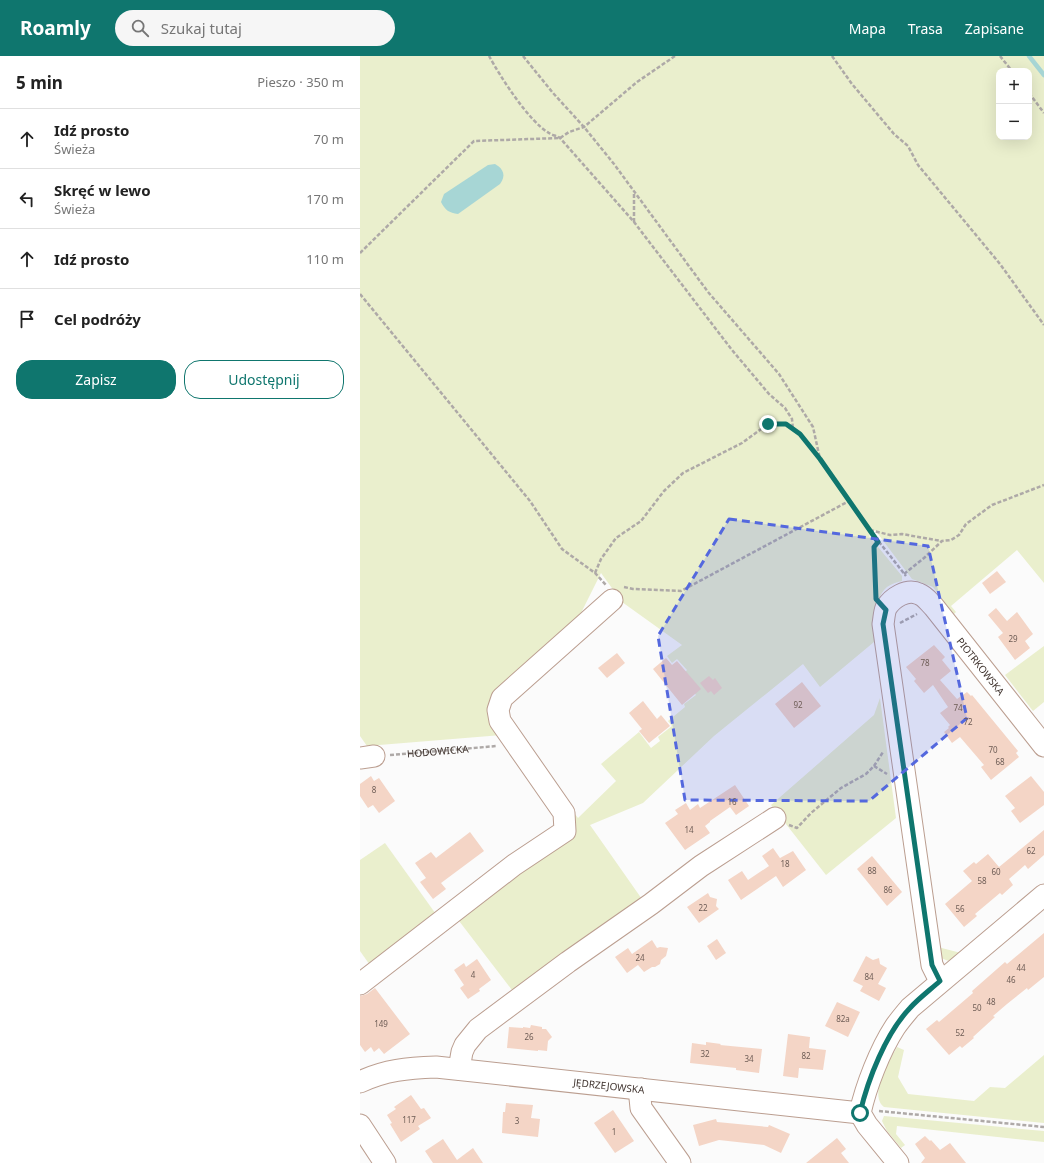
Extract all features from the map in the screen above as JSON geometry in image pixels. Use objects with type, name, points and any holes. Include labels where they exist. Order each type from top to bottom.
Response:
[{"type":"street","points":[[908,583],[906,592],[898,597],[885,619],[932,965],[940,981]]},
{"type":"street","name":"PIOTRKOWSKA","points":[[908,583],[934,606],[1044,746]]},
{"type":"street","points":[[360,984],[514,865],[565,831],[564,813],[500,721],[498,710],[502,698],[611,588]]},
{"type":"street","points":[[459,1070],[462,1052],[465,1045],[478,1029],[568,962],[702,866],[774,818]]},
{"type":"street","points":[[898,1163],[867,1125],[869,1112],[865,1093],[894,1028],[910,1008],[940,981],[1044,895]]},
{"type":"street","name":"JĘDRZEJOWSKA","points":[[360,1082],[379,1074],[407,1068],[436,1067],[641,1090],[869,1112]]},
{"type":"street","points":[[641,1090],[641,1108],[680,1163]]},
{"type":"street","points":[[360,1125],[386,1163]]},
{"type":"path","points":[[489,56],[512,93],[534,120],[548,132],[560,138],[634,222],[732,350],[769,394],[785,408],[792,419],[793,430]]},
{"type":"path","points":[[523,56],[614,164],[708,292],[779,374],[813,427],[820,459]]},
{"type":"path","points":[[360,253],[474,141],[560,138],[569,132],[584,127],[637,82],[675,56]]},
{"type":"path","points":[[832,56],[852,84],[894,134],[908,146],[918,165],[1000,264],[1044,325]]},
{"type":"path","points":[[1000,56],[1010,68]]},
{"type":"path","points":[[1032,97],[1044,112]]},
{"type":"path","points":[[634,192],[634,222]]},
{"type":"path","points":[[360,294],[530,501],[562,548],[595,573],[602,559],[616,538],[641,521],[664,491],[683,473],[742,443],[768,424],[786,424],[800,434],[820,459],[908,583],[924,558],[942,541]]},
{"type":"path","points":[[870,530],[890,535],[902,534],[942,541],[951,540],[959,535],[966,524],[992,505],[1044,485]]},
{"type":"path","points":[[611,588],[681,591],[849,501]]},
{"type":"path","points":[[878,542],[874,547],[876,599],[885,619],[894,626],[920,613]]},
{"type":"path","name":"HODOWICKA","points":[[367,757],[516,745]]},
{"type":"path","points":[[774,818],[797,828],[811,812],[841,788],[866,774],[874,766],[885,750]]},
{"type":"path","points":[[869,1112],[1044,1127]]},
{"type":"highlighted area","points":[[729,519],[928,546],[967,718],[869,801],[685,800],[658,636]]},
{"type":"green space","points":[[360,56],[1044,56],[1044,583],[1017,550],[951,606],[956,612],[954,614],[933,587],[912,579],[875,530],[869,536],[902,576],[902,581],[887,587],[880,598],[877,612],[878,641],[874,642],[820,687],[803,664],[714,736],[643,803],[590,825],[644,902],[515,994],[456,917],[567,835],[567,804],[578,818],[616,781],[601,764],[639,732],[651,748],[660,741],[658,737],[672,726],[668,721],[685,707],[684,704],[696,695],[681,676],[687,670],[677,659],[672,663],[667,656],[682,645],[622,602],[601,573],[573,629],[506,687],[502,735],[367,746],[360,736]]},
{"type":"green space","points":[[1044,646],[1044,702],[1033,711],[1005,675]]},
{"type":"green space","points":[[880,698],[896,818],[826,875],[771,805],[874,715]]},
{"type":"green space","points":[[385,843],[438,917],[372,968],[360,951],[360,860]]},
{"type":"green space","points":[[934,946],[961,953],[950,961],[946,960],[940,956]]},
{"type":"green space","points":[[897,1047],[904,1050],[898,1077],[908,1094],[974,1101],[990,1087],[1005,1088],[1044,1055],[1044,1123],[884,1107],[880,1102],[878,1094],[879,1086]]},
{"type":"green space","points":[[884,1116],[1044,1131],[1044,1142],[897,1126],[896,1134],[905,1145],[901,1148],[887,1131],[882,1121]]},
{"type":"water","points":[[495,164],[502,170],[503,173],[503,178],[500,184],[458,214],[450,212],[444,207],[441,202],[444,194],[488,165]]},
{"type":"building","points":[[997,571],[1006,582],[990,594],[982,583]]},
{"type":"building","points":[[996,608],[1007,621],[1017,612],[1033,634],[1025,641],[1030,648],[1015,660],[998,637],[1003,633],[988,615]]},
{"type":"building","points":[[934,645],[945,657],[942,660],[951,671],[940,680],[957,699],[967,692],[971,696],[972,695],[1018,751],[1016,753],[1019,757],[991,780],[981,767],[984,765],[960,737],[952,743],[944,732],[950,725],[940,713],[948,707],[933,685],[924,693],[914,681],[916,679],[906,667]]},
{"type":"building","points":[[617,653],[625,663],[607,678],[598,668]]},
{"type":"building","points":[[666,658],[672,665],[677,661],[701,689],[682,705],[653,669]]},
{"type":"building","points":[[709,676],[713,680],[715,678],[722,688],[714,695],[711,691],[708,693],[700,683]]},
{"type":"building","points":[[802,682],[821,706],[794,728],[775,704]]},
{"type":"building","points":[[643,701],[657,719],[661,715],[670,726],[649,743],[639,731],[642,729],[629,713]]},
{"type":"building","points":[[371,776],[374,781],[379,778],[395,801],[379,813],[373,805],[368,808],[360,796],[360,784]]},
{"type":"building","points":[[1031,776],[1044,792],[1044,805],[1020,823],[1011,811],[1015,808],[1005,796]]},
{"type":"building","points":[[735,785],[749,806],[736,815],[730,807],[705,826],[710,833],[685,850],[665,823],[678,814],[675,810],[686,803],[690,810],[698,804],[700,808]]},
{"type":"building","points":[[1044,830],[1044,855],[1028,869],[1025,865],[1009,879],[1013,885],[1002,895],[1000,893],[975,914],[977,916],[964,927],[945,904],[972,881],[963,871],[974,862],[976,864],[988,854],[999,867]]},
{"type":"building","points":[[470,832],[484,851],[441,883],[446,889],[433,899],[420,882],[426,878],[415,863],[431,852],[436,858]]},
{"type":"building","points":[[773,848],[780,858],[793,851],[806,870],[783,887],[776,876],[741,900],[728,880],[742,871],[748,880],[769,866],[762,856]]},
{"type":"building","points":[[872,856],[902,892],[887,906],[857,869]]},
{"type":"building","points":[[708,893],[710,897],[717,899],[716,906],[719,909],[699,923],[687,907]]},
{"type":"building","points":[[1044,933],[1044,977],[1028,990],[1027,988],[993,1016],[995,1017],[962,1048],[960,1046],[949,1055],[926,1029],[937,1020],[939,1022],[973,993],[972,991],[1005,962],[1007,964]]},
{"type":"building","points":[[717,939],[726,953],[716,960],[707,946]]},
{"type":"building","points":[[652,940],[657,948],[668,948],[666,956],[661,960],[660,964],[644,972],[638,965],[627,973],[615,957],[628,948],[632,954]]},
{"type":"building","points":[[866,956],[873,960],[879,958],[880,964],[887,968],[878,984],[886,988],[879,1001],[860,991],[863,986],[853,981]]},
{"type":"building","points":[[477,959],[491,980],[479,989],[480,991],[468,999],[460,988],[464,985],[454,970],[464,963],[466,967]]},
{"type":"building","points":[[375,988],[410,1034],[384,1054],[379,1048],[374,1052],[371,1047],[365,1052],[360,1045],[360,996],[367,994]]},
{"type":"building","points":[[837,1002],[860,1012],[848,1037],[825,1026]]},
{"type":"building","points":[[531,1025],[546,1029],[552,1037],[548,1041],[547,1051],[507,1048],[509,1027],[530,1028]]},
{"type":"building","points":[[788,1034],[810,1037],[809,1048],[826,1050],[823,1070],[799,1068],[798,1078],[783,1076]]},
{"type":"building","points":[[706,1042],[721,1044],[720,1045],[762,1049],[759,1073],[736,1070],[736,1068],[690,1063],[692,1043],[706,1045]]},
{"type":"building","points":[[411,1095],[421,1109],[424,1108],[431,1118],[418,1126],[420,1129],[401,1142],[390,1124],[392,1123],[387,1115],[396,1109],[394,1107]]},
{"type":"building","points":[[506,1103],[533,1105],[531,1118],[540,1119],[538,1137],[502,1133],[503,1112],[505,1112]]},
{"type":"building","points":[[613,1110],[634,1141],[615,1153],[594,1123]]},
{"type":"building","points":[[716,1119],[717,1122],[768,1127],[769,1125],[790,1134],[781,1153],[764,1145],[719,1140],[699,1146],[693,1125]]},
{"type":"building","points":[[925,1136],[940,1150],[950,1143],[966,1163],[921,1163],[925,1158],[915,1144]]},
{"type":"building","points":[[837,1138],[846,1149],[841,1153],[849,1163],[806,1163]]},
{"type":"building","points":[[443,1139],[457,1160],[473,1148],[483,1163],[433,1163],[425,1151]]},
{"type":"waterway","points":[[1029,56],[1044,75]]},
{"type":"route","points":[[768,424],[786,424],[800,434],[820,459],[878,542],[874,547],[876,599],[886,610],[883,624],[932,965],[940,981],[910,1008],[894,1028],[872,1075],[865,1093],[860,1113]]}]
